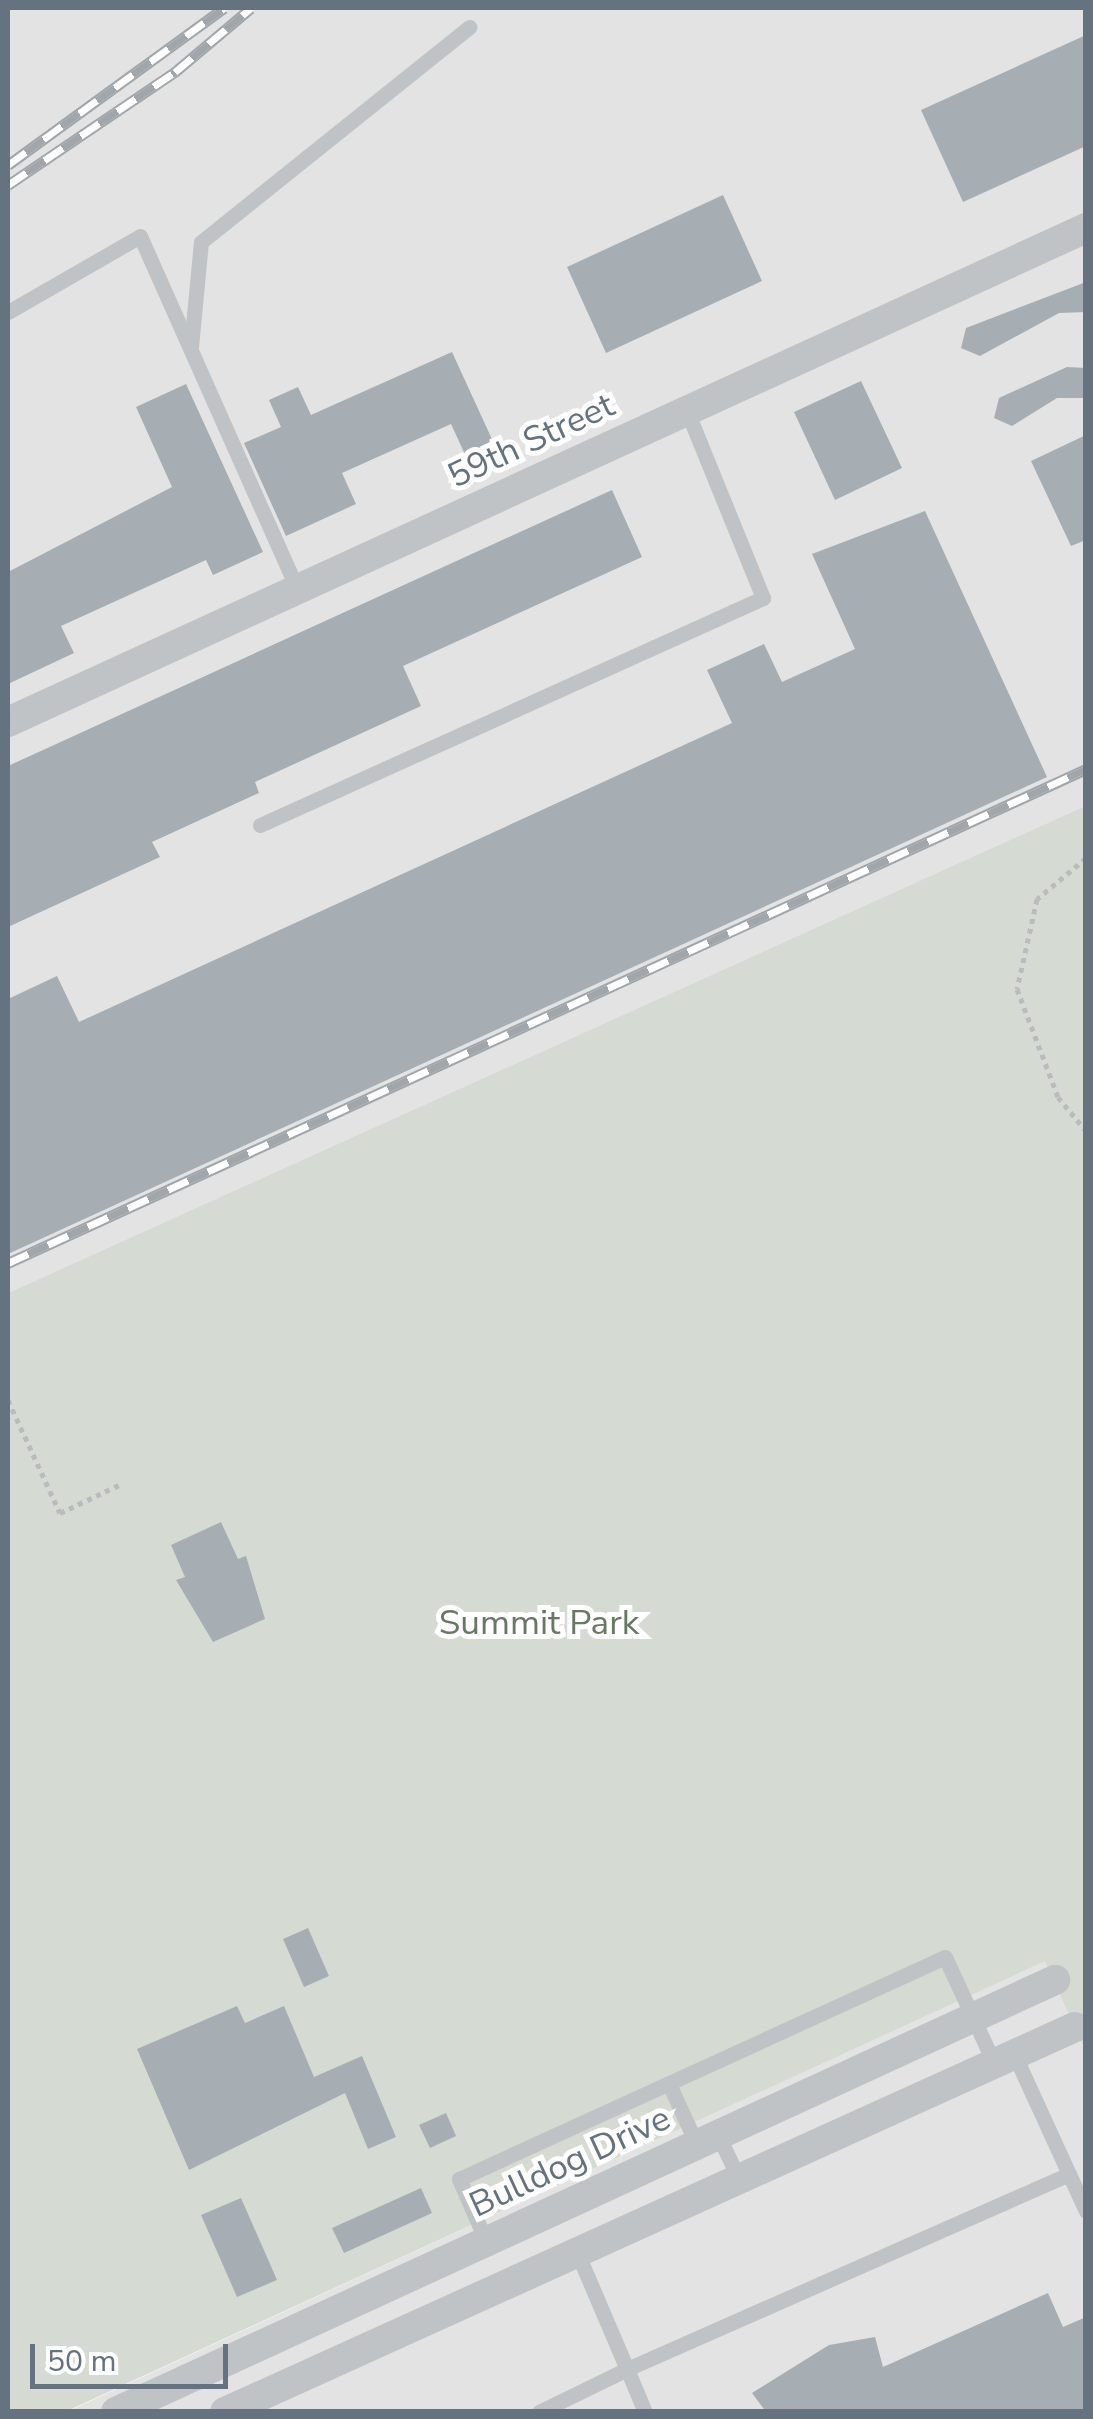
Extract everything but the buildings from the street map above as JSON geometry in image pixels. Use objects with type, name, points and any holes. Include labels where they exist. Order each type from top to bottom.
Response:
[{"type":"street","name":"59th Street","points":[[8,722],[1086,228]]},
{"type":"street","name":"Bulldog Drive","points":[[116,2412],[1055,1980]]},
{"type":"street","points":[[225,2412],[1075,2027]]},
{"type":"lane","points":[[191,351],[201,242],[469,27]]},
{"type":"lane","points":[[8,312],[140,236],[298,589]]},
{"type":"lane","points":[[260,825],[763,598],[687,411]]},
{"type":"lane","points":[[486,2242],[458,2179],[945,1957],[973,2018],[1004,2059],[1086,2211]]},
{"type":"lane","points":[[668,2084],[739,2179]]},
{"type":"lane","points":[[539,2412],[627,2369],[1069,2174]]},
{"type":"lane","points":[[577,2252],[645,2412]]},
{"type":"path","points":[[1086,858],[1036,899],[1017,990],[1058,1097],[1086,1131]]},
{"type":"path","points":[[8,1400],[60,1513],[119,1485]]},
{"type":"shaded area","points":[[8,8],[1085,8],[1085,806],[8,1293]]},
{"type":"shaded area","points":[[1046,1960],[1085,2050],[1085,2411],[67,2412]]},
{"type":"green space","name":"Summit Park","points":[[1085,806],[1085,2050],[1045,1961],[67,2411],[8,2411],[8,1293]]},
{"type":"railway","points":[[8,165],[224,8]]},
{"type":"railway","points":[[8,185],[175,72],[251,8]]},
{"type":"railway","points":[[8,1263],[1086,769]]}]
